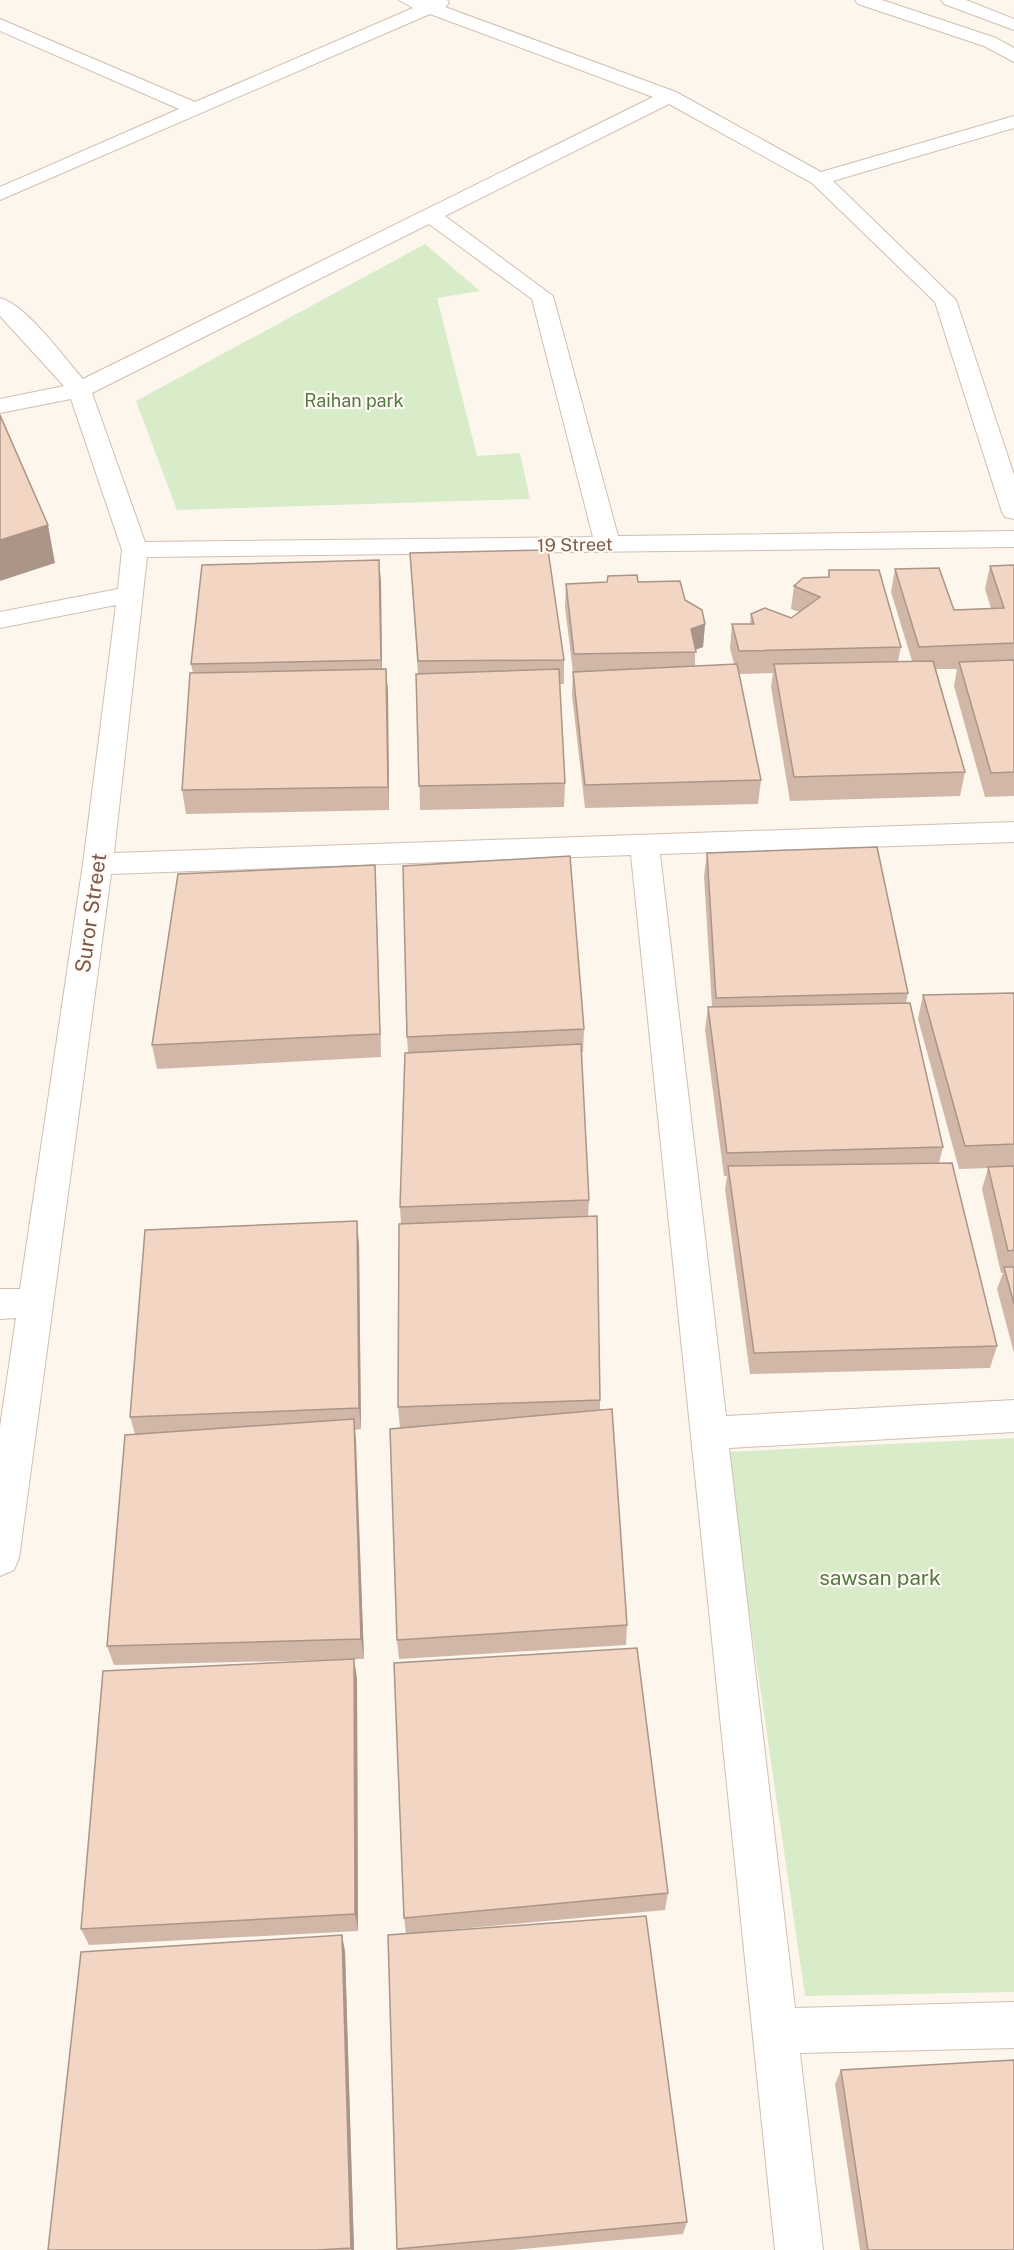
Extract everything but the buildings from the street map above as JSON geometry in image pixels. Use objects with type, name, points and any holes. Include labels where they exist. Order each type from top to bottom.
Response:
[{"type":"street","points":[[408,0],[438,4],[669,96],[819,179],[945,300],[1014,512]]},
{"type":"street","points":[[864,0],[990,42],[1014,56]]},
{"type":"street","points":[[950,0],[1014,25]]},
{"type":"street","points":[[0,194],[438,4]]},
{"type":"street","points":[[0,24],[195,109]]},
{"type":"street","points":[[990,42],[1014,31]]},
{"type":"street","points":[[0,406],[80,390],[669,96]]},
{"type":"street","points":[[819,179],[1014,122]]},
{"type":"street","points":[[431,215],[542,296],[607,544]]},
{"type":"street","name":"Suror Street","points":[[0,305],[21,323],[80,390],[135,550],[98,864],[17,1304],[0,1558]]},
{"type":"street","name":"19 Street","points":[[135,550],[1014,539]]},
{"type":"street","points":[[0,620],[130,594]]},
{"type":"street","points":[[98,864],[1014,832]]},
{"type":"street","points":[[644,844],[799,2250]]},
{"type":"street","points":[[709,1433],[1014,1416]]},
{"type":"street","points":[[775,2031],[1014,2025]]},
{"type":"green space","name":"Raihan park","points":[[425,244],[480,291],[437,298],[477,456],[520,453],[530,499],[177,510],[136,401]]},
{"type":"green space","name":"sawsan park","points":[[1014,1438],[1014,1992],[805,1996],[726,1452]]}]
